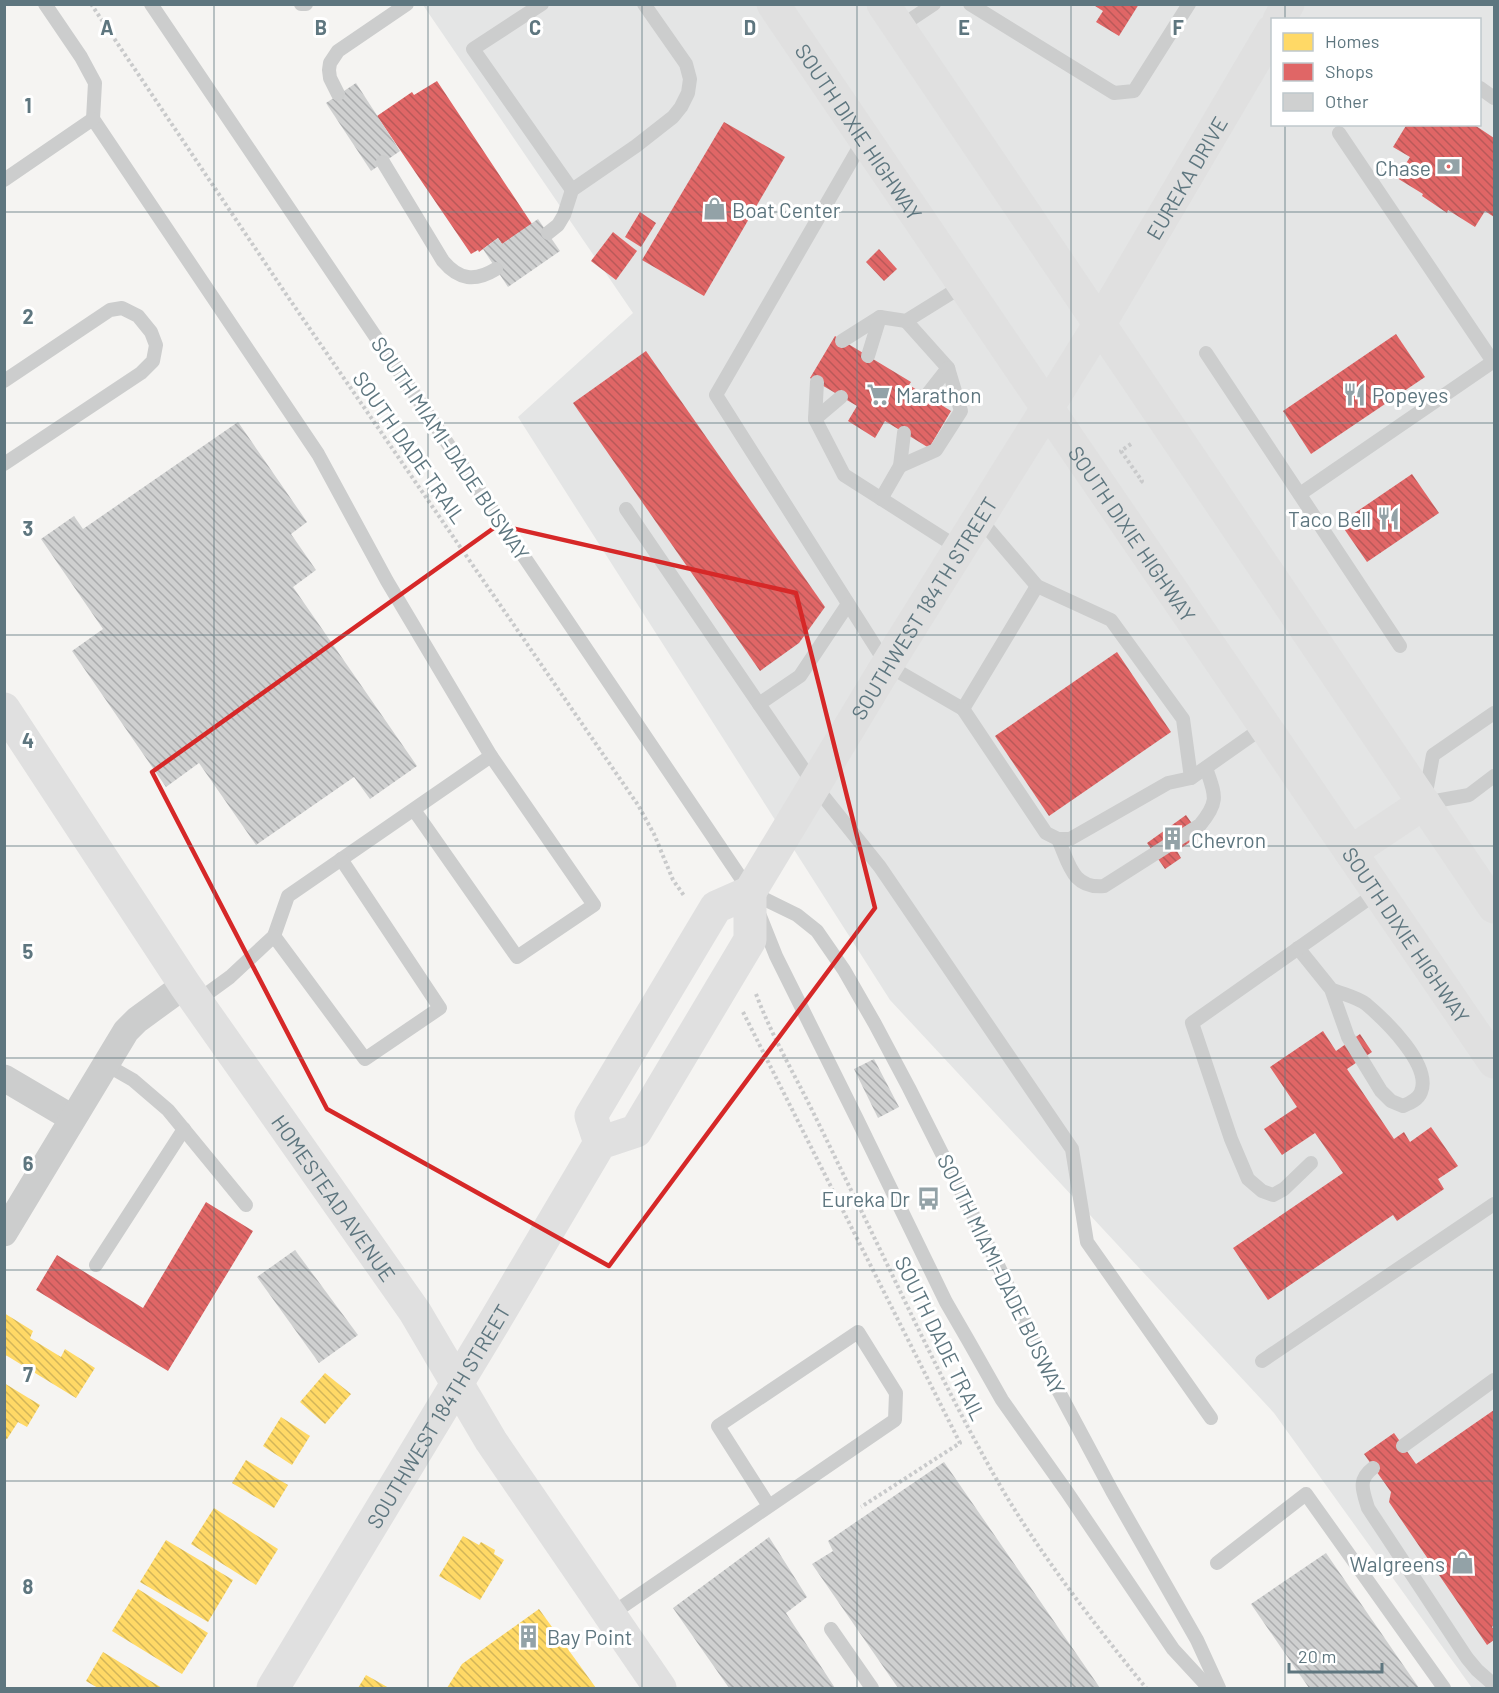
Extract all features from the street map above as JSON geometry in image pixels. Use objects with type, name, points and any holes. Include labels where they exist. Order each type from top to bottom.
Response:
[{"type":"main road","name":"SOUTH DIXIE HIGHWAY","points":[[773,4],[1494,1062]]},
{"type":"main road","points":[[1280,18],[1288,4]]},
{"type":"main road","points":[[890,16],[1494,907]]},
{"type":"main road","name":"EUREKA DRIVE","points":[[1099,325],[1271,33]]},
{"type":"main road","name":"SOUTHWEST 184TH STREET","points":[[750,892],[887,665],[1099,325]]},
{"type":"main road","name":"HOMESTEAD AVENUE","points":[[4,709],[191,993],[415,1312],[491,1441],[660,1689]]},
{"type":"main road","points":[[1351,852],[1424,803]]},
{"type":"main road","points":[[750,892],[750,940],[636,1131],[600,1143],[591,1116],[716,907],[750,892]]},
{"type":"main road","name":"SOUTHWEST 184TH STREET","points":[[273,1689],[600,1143]]},
{"type":"street","points":[[4,1233],[126,1031],[191,993]]},
{"type":"street","points":[[4,1078],[72,1118]]},
{"type":"lane","points":[[45,4],[96,83],[93,119],[318,454],[387,581],[491,756],[594,905],[517,957],[414,810]]},
{"type":"lane","name":"SOUTH MIAMI-DADE BUSWAY","points":[[151,4],[750,892],[776,956],[946,1302],[1002,1400],[1173,1649],[1209,1689]]},
{"type":"lane","points":[[301,4],[306,4]]},
{"type":"lane","points":[[338,94],[330,78],[329,70],[330,63],[338,51],[407,4]]},
{"type":"lane","points":[[542,4],[473,49],[572,190]]},
{"type":"lane","points":[[548,233],[558,225],[564,215],[572,190],[636,146],[673,117],[688,93],[690,79],[686,64],[645,4]]},
{"type":"lane","points":[[890,16],[934,4]]},
{"type":"lane","points":[[970,4],[1114,93],[1134,91],[1189,4]]},
{"type":"lane","points":[[1481,89],[1494,98]]},
{"type":"lane","points":[[4,180],[93,119]]},
{"type":"lane","points":[[1300,494],[1494,362],[1339,134]]},
{"type":"lane","points":[[865,138],[716,396],[887,665],[963,710],[1046,833],[1058,839],[1070,839],[1168,783],[1191,778],[1265,726]]},
{"type":"lane","points":[[383,162],[449,268],[455,273],[468,277],[485,276],[496,269]]},
{"type":"lane","points":[[906,321],[964,285]]},
{"type":"lane","points":[[4,381],[110,310],[122,308],[138,316],[151,332],[156,345],[153,361],[141,373],[4,464]]},
{"type":"lane","points":[[868,356],[880,317]]},
{"type":"lane","points":[[842,340],[880,317],[906,321],[948,368],[961,411],[936,450],[900,466]]},
{"type":"lane","points":[[1206,353],[1400,646]]},
{"type":"lane","points":[[926,396],[948,368]]},
{"type":"lane","points":[[817,382],[815,419],[844,475],[960,549]]},
{"type":"lane","points":[[815,419],[841,397]]},
{"type":"lane","points":[[881,499],[900,466],[904,433]]},
{"type":"lane","points":[[626,509],[815,786],[880,867],[1072,1149],[1087,1242],[1211,1418]]},
{"type":"lane","points":[[979,518],[1037,586],[1111,620],[1183,719],[1191,778]]},
{"type":"lane","points":[[963,710],[1037,586]]},
{"type":"lane","points":[[759,704],[801,676],[848,604]]},
{"type":"lane","points":[[1494,713],[1433,755],[1424,803],[1469,795],[1494,776]]},
{"type":"lane","points":[[191,993],[230,977],[274,936],[288,896],[491,756]]},
{"type":"lane","points":[[1058,839],[1074,876],[1088,886],[1104,886],[1200,825],[1207,817],[1212,809],[1215,794],[1206,768]]},
{"type":"lane","points":[[274,936],[365,1059],[440,1008],[341,860]]},
{"type":"lane","name":"SOUTH MIAMI-DADE BUSWAY","points":[[750,892],[796,915],[817,931],[844,970],[909,1088],[996,1261],[1050,1375],[1112,1491],[1197,1640],[1219,1689]]},
{"type":"lane","points":[[1311,1163],[1284,1189],[1273,1195],[1262,1191],[1248,1179],[1231,1139],[1192,1023],[1378,892]]},
{"type":"lane","points":[[1298,948],[1331,989],[1348,1037],[1381,1091],[1391,1101],[1403,1106],[1414,1101],[1422,1092],[1422,1072],[1413,1053],[1364,1003],[1331,989]]},
{"type":"lane","points":[[105,1064],[134,1080],[168,1110],[246,1205]]},
{"type":"lane","points":[[96,1265],[184,1129]]},
{"type":"lane","points":[[1262,1361],[1494,1204]]},
{"type":"lane","points":[[610,1615],[895,1420],[896,1393],[858,1332],[717,1426],[769,1506]]},
{"type":"lane","points":[[1403,1446],[1494,1380]]},
{"type":"lane","points":[[1373,1468],[1362,1481],[1368,1508],[1467,1658],[1477,1670],[1493,1680]]},
{"type":"lane","points":[[1217,1563],[1306,1494],[1444,1689]]},
{"type":"lane","points":[[831,1629],[872,1689]]},
{"type":"path","name":"SOUTH DADE TRAIL","points":[[91,4],[290,300],[639,805],[670,874],[687,901]]},
{"type":"path","points":[[1131,444],[1122,451],[1142,481],[1136,486]]},
{"type":"path","name":"SOUTH DADE TRAIL","points":[[753,986],[774,1039],[939,1370],[1006,1496],[1100,1631],[1146,1689]]},
{"type":"path","points":[[738,1004],[960,1443],[861,1507]]},
{"type":"highlighted area","points":[[498,525],[796,593],[875,908],[609,1266],[327,1109],[152,772]]},
{"type":"shaded area","points":[[423,5],[1494,5],[1494,1688],[1472,1688],[1274,1413],[890,1000],[518,417],[633,313]]},
{"type":"building: Homes","points":[[4,1313],[33,1331],[30,1338],[61,1357],[65,1349],[95,1368],[76,1398],[4,1354]]},
{"type":"building: Homes","points":[[325,1373],[351,1394],[325,1424],[300,1402]]},
{"type":"building: Homes","points":[[4,1383],[40,1405],[27,1427],[18,1422],[7,1439],[4,1438]]},
{"type":"building: Homes","points":[[281,1417],[310,1436],[292,1465],[263,1446]]},
{"type":"building: Homes","points":[[246,1460],[288,1485],[274,1508],[232,1483]]},
{"type":"building: Homes","points":[[214,1508],[278,1549],[256,1585],[191,1544]]},
{"type":"building: Homes","points":[[463,1536],[479,1545],[481,1542],[495,1550],[494,1554],[504,1560],[480,1600],[439,1576]]},
{"type":"building: Homes","points":[[166,1540],[233,1580],[208,1622],[140,1582]]},
{"type":"building: Homes","points":[[138,1589],[208,1633],[182,1674],[112,1631]]},
{"type":"building: Homes","name":"Bay Point","points":[[539,1609],[596,1688],[447,1688],[462,1664]]},
{"type":"building: Homes","points":[[103,1652],[162,1688],[98,1688],[86,1681]]},
{"type":"building: Homes","points":[[366,1675],[389,1688],[358,1688]]},
{"type":"building: Shops","points":[[1092,4],[1139,4],[1119,36],[1096,22],[1103,11]]},
{"type":"building: Shops","points":[[437,81],[532,224],[502,244],[498,238],[479,252],[478,250],[471,254],[377,116],[412,92],[414,95]]},
{"type":"building: Shops","name":"Boat Center","points":[[724,122],[785,157],[704,296],[642,260]]},
{"type":"building: Shops","name":"Chase","points":[[1406,126],[1476,126],[1494,138],[1494,217],[1485,211],[1475,227],[1448,210],[1447,213],[1422,196],[1423,194],[1397,178],[1410,157],[1393,147]]},
{"type":"building: Shops","points":[[640,212],[656,223],[641,247],[625,237]]},
{"type":"building: Shops","points":[[613,232],[637,251],[616,280],[591,261]]},
{"type":"building: Shops","points":[[879,249],[897,269],[884,281],[866,262]]},
{"type":"building: Shops","name":"Popeyes","points":[[1396,334],[1425,377],[1311,454],[1283,411]]},
{"type":"building: Shops","name":"Marathon","points":[[835,336],[911,382],[909,385],[951,411],[929,448],[885,421],[875,438],[848,421],[857,406],[810,378]]},
{"type":"building: Shops","points":[[646,351],[825,607],[799,643],[760,671],[573,403]]},
{"type":"building: Shops","name":"Taco Bell","points":[[1412,474],[1439,513],[1367,562],[1340,523]]},
{"type":"building: Shops","points":[[1117,652],[1171,732],[1049,816],[995,736]]},
{"type":"building: Shops","name":"Chevron","points":[[1186,815],[1200,835],[1177,851],[1181,858],[1165,869],[1147,843]]},
{"type":"building: Shops","points":[[1323,1031],[1336,1051],[1360,1034],[1372,1052],[1347,1069],[1394,1139],[1404,1132],[1410,1142],[1431,1127],[1458,1166],[1438,1179],[1444,1189],[1397,1221],[1393,1215],[1268,1300],[1233,1248],[1343,1173],[1315,1133],[1282,1155],[1264,1129],[1297,1107],[1270,1067]]},
{"type":"building: Shops","points":[[206,1202],[253,1231],[168,1371],[36,1290],[57,1255],[143,1308]]},
{"type":"building: Shops","name":"Walgreens","points":[[1494,1410],[1494,1625],[1492,1627],[1494,1640],[1487,1645],[1389,1502],[1391,1492],[1364,1454],[1394,1433],[1416,1464]]},
{"type":"building: Other","points":[[356,83],[400,151],[371,171],[326,103]]},
{"type":"building: Other","points":[[538,219],[560,251],[508,287],[483,249],[498,238],[502,244]]},
{"type":"building: Other","points":[[238,422],[307,522],[291,534],[316,570],[293,587],[417,766],[370,799],[354,777],[256,845],[199,763],[166,787],[72,651],[103,629],[41,539],[74,516],[83,529]]},
{"type":"building: Other","points":[[874,1059],[899,1107],[878,1118],[854,1069]]},
{"type":"building: Other","points":[[295,1250],[358,1335],[319,1363],[257,1277]]},
{"type":"building: Other","points":[[944,1462],[1100,1688],[898,1688],[812,1564],[833,1551],[828,1541]]},
{"type":"building: Other","points":[[769,1537],[807,1597],[786,1613],[835,1688],[729,1688],[673,1608]]},
{"type":"building: Other","points":[[1326,1553],[1419,1688],[1309,1688],[1251,1604]]},
{"type":"place","name":"Chase","points":[[1449,167]]},
{"type":"place","name":"Boat Center","points":[[714,209]]},
{"type":"place","name":"Marathon","points":[[878,394]]},
{"type":"place","name":"Popeyes","points":[[1354,394]]},
{"type":"place","name":"Taco Bell","points":[[1389,518]]},
{"type":"place","name":"Chevron","points":[[1173,839]]},
{"type":"place","name":"Eureka Dr","points":[[928,1198]]},
{"type":"place","name":"Walgreens","points":[[1463,1563]]},
{"type":"place","name":"Bay Point","points":[[529,1636]]}]
